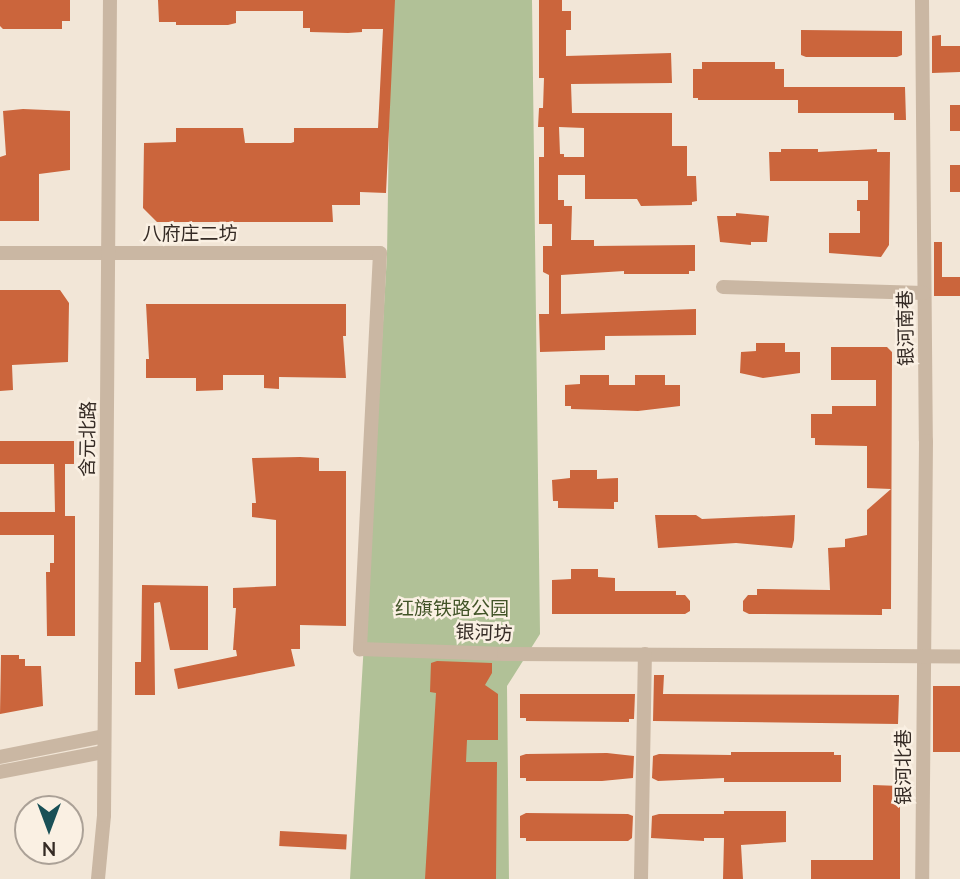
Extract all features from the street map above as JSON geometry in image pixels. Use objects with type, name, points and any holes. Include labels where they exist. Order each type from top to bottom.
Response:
[{"type":"street","name":"含元北路","points":[[97,879],[104,815],[110,0]]},
{"type":"street","name":"银河南巷","points":[[922,0],[925,293],[924,656]]},
{"type":"street","name":"八府庄二坊","points":[[0,253],[380,253]]},
{"type":"street","name":"银河坊","points":[[380,253],[360,649],[960,656]]},
{"type":"street","points":[[723,288],[925,293]]},
{"type":"street","points":[[641,879],[645,654]]},
{"type":"street","name":"银河北巷","points":[[922,879],[924,656]]},
{"type":"street","points":[[0,757],[104,736]]},
{"type":"street","points":[[0,772],[104,752]]},
{"type":"green space","name":"红旗铁路公园","points":[[391,0],[532,0],[540,634],[507,686],[509,879],[350,879],[387,255]]},
{"type":"building","points":[[0,0],[70,0],[70,21],[62,21],[62,29],[3,29],[0,26]]},
{"type":"building","points":[[158,0],[395,0],[386,193],[360,192],[360,205],[332,205],[333,222],[157,222],[143,208],[144,143],[176,142],[176,128],[243,128],[245,143],[291,143],[294,142],[294,128],[378,128],[383,29],[362,29],[362,32],[348,33],[310,32],[310,28],[303,28],[303,11],[236,11],[236,23],[228,25],[176,25],[176,22],[159,22]]},
{"type":"building","points":[[539,0],[562,0],[562,11],[571,11],[571,30],[566,30],[566,56],[671,53],[672,83],[571,84],[572,113],[672,113],[672,146],[687,146],[687,176],[696,176],[697,201],[692,202],[692,205],[641,206],[637,199],[585,199],[585,175],[558,175],[558,200],[564,200],[564,206],[572,206],[571,240],[594,240],[594,246],[695,245],[695,271],[689,271],[689,274],[624,274],[624,271],[561,275],[561,314],[696,309],[696,335],[605,336],[605,350],[540,352],[539,314],[549,314],[549,275],[543,272],[543,246],[552,246],[552,224],[539,224],[539,157],[544,157],[544,127],[538,127],[539,108],[543,108],[544,78],[539,78]],"holes":[[[559,127],[584,128],[584,157],[564,157],[564,154],[560,154]]]},
{"type":"building","points":[[801,30],[902,31],[902,55],[806,57],[801,55]]},
{"type":"building","points":[[941,35],[941,46],[960,46],[960,72],[932,73],[932,36]]},
{"type":"building","points":[[702,62],[775,62],[775,69],[784,69],[784,87],[905,87],[906,120],[894,120],[894,113],[798,113],[798,100],[698,100],[693,98],[693,69],[702,69]]},
{"type":"building","points":[[950,105],[960,105],[960,131],[950,131]]},
{"type":"building","points":[[3,111],[70,111],[70,170],[39,174],[39,221],[0,221],[0,157],[6,155]]},
{"type":"building","points":[[781,149],[818,149],[818,152],[877,149],[877,152],[890,152],[889,245],[881,257],[829,253],[829,233],[860,233],[857,200],[868,200],[868,181],[770,181],[769,152],[781,152]]},
{"type":"building","points":[[950,165],[960,165],[960,192],[950,192]]},
{"type":"building","points":[[736,213],[769,216],[767,242],[751,242],[751,245],[720,242],[717,216],[736,216]]},
{"type":"building","points":[[934,242],[942,242],[942,277],[960,277],[960,296],[934,296]]},
{"type":"building","points":[[0,290],[60,290],[69,303],[68,362],[12,365],[13,390],[0,391]]},
{"type":"building","points":[[146,304],[346,304],[346,336],[343,336],[346,378],[279,377],[279,389],[264,388],[264,375],[223,375],[223,390],[196,391],[196,378],[146,378],[146,359],[149,359]]},
{"type":"building","points":[[756,343],[785,343],[785,352],[800,352],[800,373],[763,378],[740,373],[741,352],[756,351]]},
{"type":"building","points":[[831,347],[887,347],[892,352],[891,609],[882,609],[882,615],[749,614],[743,611],[743,601],[748,595],[757,595],[757,589],[830,590],[828,548],[845,547],[845,539],[867,535],[867,510],[891,489],[867,488],[867,446],[815,445],[815,438],[811,438],[811,414],[832,414],[832,406],[876,406],[876,380],[831,380]]},
{"type":"building","points":[[580,375],[609,375],[609,385],[635,385],[635,375],[665,375],[665,385],[680,385],[680,406],[638,411],[571,409],[571,406],[565,406],[565,385],[580,384]]},
{"type":"building","points":[[0,441],[74,441],[74,464],[65,464],[65,516],[75,516],[75,636],[47,636],[46,572],[50,572],[50,563],[54,563],[54,535],[0,535],[0,512],[55,512],[54,464],[0,464]]},
{"type":"building","points":[[252,458],[319,458],[319,471],[346,471],[346,626],[300,625],[300,649],[291,649],[295,666],[178,689],[174,669],[237,656],[236,650],[233,650],[236,608],[233,608],[233,588],[276,586],[276,520],[252,517],[252,503],[256,503]]},
{"type":"building","points":[[570,470],[597,470],[597,479],[618,478],[618,502],[614,502],[614,509],[558,508],[558,501],[553,501],[552,480],[570,478]]},
{"type":"building","points":[[655,515],[696,515],[702,519],[795,515],[794,540],[792,548],[736,543],[658,548]]},
{"type":"building","points":[[571,569],[598,569],[598,577],[615,578],[615,591],[676,591],[676,595],[685,595],[690,601],[690,611],[685,614],[552,614],[552,580],[571,579]]},
{"type":"building","points":[[142,585],[208,586],[208,650],[170,650],[160,602],[154,603],[155,695],[135,695],[135,662],[141,662]]},
{"type":"building","points":[[1,655],[19,655],[19,659],[25,659],[25,666],[41,666],[43,706],[0,714]]},
{"type":"building","points":[[431,663],[492,663],[492,673],[485,685],[498,694],[498,740],[467,740],[466,762],[497,762],[496,879],[425,879],[436,693],[430,692]]},
{"type":"building","points":[[654,675],[664,675],[663,694],[899,695],[898,724],[653,721]]},
{"type":"building","points":[[933,686],[960,686],[960,752],[933,752]]},
{"type":"building","points":[[520,694],[635,694],[634,719],[629,719],[629,722],[526,721],[526,718],[520,718]]},
{"type":"building","points":[[731,752],[834,752],[834,755],[841,755],[841,782],[724,782],[724,778],[658,781],[652,778],[653,756],[659,754],[731,755]]},
{"type":"building","points":[[607,753],[634,756],[633,778],[602,781],[526,781],[526,778],[520,778],[520,756],[526,754]]},
{"type":"building","points":[[873,785],[900,786],[900,879],[811,879],[811,860],[873,860]]},
{"type":"building","points":[[724,811],[786,811],[786,842],[741,845],[743,879],[723,879],[724,838],[704,838],[704,841],[651,838],[652,816],[724,814]]},
{"type":"building","points":[[526,813],[628,814],[633,816],[632,838],[628,841],[526,841],[526,838],[520,838],[520,816]]},
{"type":"building","points":[[280,831],[347,835],[346,849],[279,846]]}]
